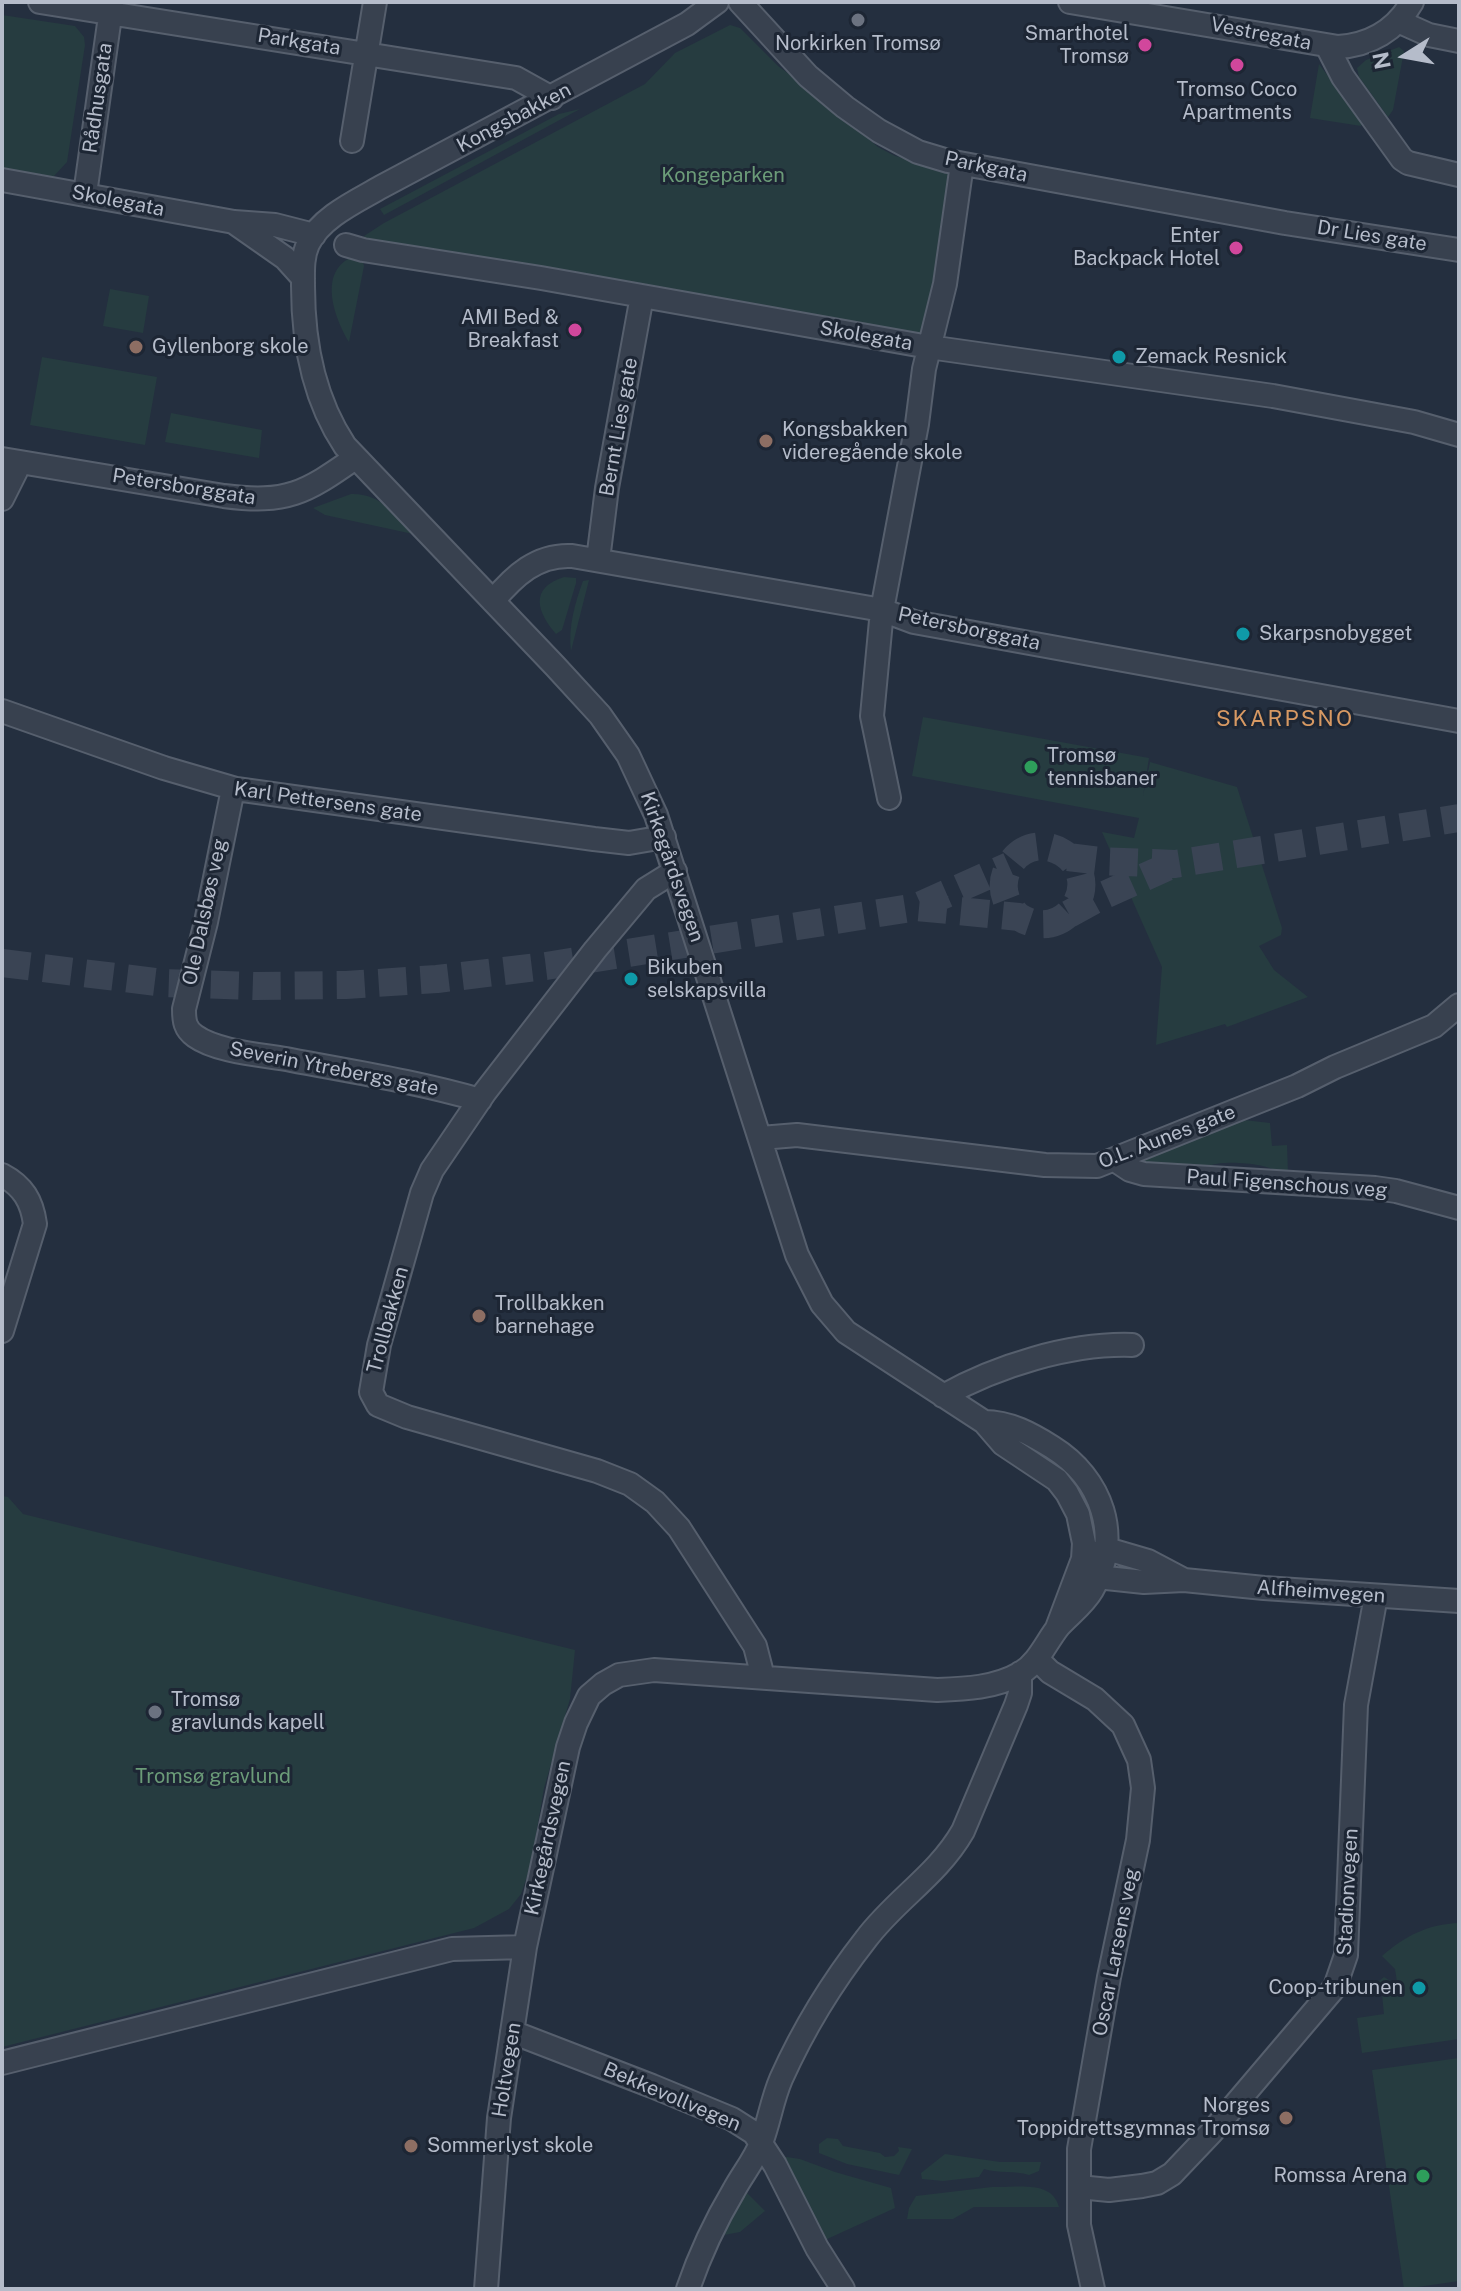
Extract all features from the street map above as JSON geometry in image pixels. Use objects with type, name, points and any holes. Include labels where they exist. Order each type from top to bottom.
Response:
[{"type":"street","name":"Parkgata","points":[[40,2],[112,7],[516,78],[552,98]]},
{"type":"street","points":[[352,141],[375,2]]},
{"type":"street","name":"Kongsbakken","points":[[314,235],[345,208],[381,187],[687,24],[717,2]]},
{"type":"street","name":"Parkgata","points":[[740,2],[808,76],[856,115],[918,152],[962,164],[1285,223]]},
{"type":"street","name":"Vestregata","points":[[1070,2],[1327,46],[1347,46],[1369,40],[1400,22]]},
{"type":"street","points":[[1412,2],[1400,22],[1429,35],[1459,41]]},
{"type":"street","name":"Rådhusgata","points":[[85,194],[112,7]]},
{"type":"street","points":[[1327,46],[1343,77],[1396,153],[1408,163],[1459,175]]},
{"type":"street","points":[[889,798],[872,716],[882,610],[929,347],[945,284],[962,164]]},
{"type":"street","name":"Skolegata","points":[[2,180],[234,222],[275,225],[314,235]]},
{"type":"street","name":"Skolegata","points":[[234,222],[285,258],[303,278]]},
{"type":"street","name":"Dr Lies gate","points":[[1285,223],[1459,250]]},
{"type":"street","name":"Kirkegårdsvegen","points":[[314,235],[304,258],[304,333],[314,380],[336,432],[355,458],[493,601],[614,733],[640,777],[664,837],[801,1265],[822,1304],[856,1340],[984,1422],[1003,1444],[1057,1480],[1078,1514],[1083,1559],[1057,1628]]},
{"type":"street","name":"Skolegata","points":[[346,245],[929,347],[1273,396],[1388,416],[1459,435]]},
{"type":"street","name":"Bernt Lies gate","points":[[598,560],[607,488],[642,296]]},
{"type":"street","name":"Petersborggata","points":[[10,460],[256,499],[285,498],[302,492],[355,458]]},
{"type":"street","points":[[2,499],[16,471],[10,460]]},
{"type":"street","name":"Petersborggata","points":[[493,601],[509,584],[545,557],[563,555],[882,610],[914,622],[1459,721]]},
{"type":"street","name":"Karl Pettersens gate","points":[[2,711],[233,789],[629,843],[664,837]]},
{"type":"street","name":"Ole Dalsbøs veg","points":[[191,1033],[184,1021],[184,1009],[206,922],[233,789]]},
{"type":"street","name":"Trollbakken","points":[[675,871],[655,882],[641,895],[595,950],[441,1155],[422,1193],[371,1380],[373,1398],[378,1405],[407,1417],[597,1471],[630,1484],[655,1502],[679,1528],[755,1646],[763,1677]]},
{"type":"street","name":"O.L. Aunes gate","points":[[761,1138],[797,1135],[1078,1167],[1097,1166],[1297,1086],[1434,1026],[1458,1009]]},
{"type":"street","name":"Severin Ytrebergs gate","points":[[191,1033],[213,1044],[238,1050],[389,1078],[480,1100]]},
{"type":"street","name":"Paul Figenschous veg","points":[[1115,1160],[1130,1170],[1144,1174],[1375,1188],[1459,1208]]},
{"type":"street","points":[[2,1175],[19,1186],[28,1197],[35,1224],[2,1331]]},
{"type":"street","points":[[943,1396],[980,1377],[1063,1352],[1099,1345],[1132,1345]]},
{"type":"street","name":"Kirkegårdsvegen","points":[[525,1947],[562,1772],[576,1723],[589,1696],[603,1684],[634,1671],[654,1670],[937,1690],[981,1687],[1028,1666],[1092,1590],[1107,1549],[1107,1524],[1100,1499],[1080,1469],[1056,1450],[1010,1425],[984,1422]]},
{"type":"street","points":[[1097,1577],[1083,1559],[1107,1549]]},
{"type":"street","name":"Alfheimvegen","points":[[1107,1549],[1158,1565],[1184,1580]]},
{"type":"street","name":"Alfheimvegen","points":[[1097,1577],[1144,1582],[1184,1580],[1459,1601]]},
{"type":"street","name":"Stadionvegen","points":[[1079,2187],[1109,2190],[1142,2186],[1157,2183],[1172,2174],[1211,2133],[1335,1987],[1344,1966],[1347,1936],[1356,1705],[1376,1596]]},
{"type":"street","points":[[688,2289],[711,2230],[761,2143],[780,2081],[811,2022],[866,1937],[953,1849],[1018,1702],[1028,1666]]},
{"type":"street","name":"Oscar Larsens veg","points":[[1028,1666],[1050,1672],[1095,1699],[1123,1725],[1139,1760],[1143,1788],[1138,1840],[1109,1977],[1079,2149],[1080,2233],[1093,2289]]},
{"type":"street","points":[[2,2063],[452,1949],[525,1947]]},
{"type":"street","name":"Holtvegen","points":[[486,2289],[499,2118],[525,1947]]},
{"type":"street","name":"Bekkevollvegen","points":[[512,2032],[732,2119],[754,2133],[843,2289]]},
{"type":"green space","points":[[2,15],[75,26],[84,37],[67,162],[54,176],[2,169]]},
{"type":"green space","name":"Kongeparken","points":[[730,25],[740,28],[778,66],[814,92],[878,147],[895,156],[938,166],[950,175],[952,189],[925,331],[918,333],[575,272],[365,239],[364,236],[384,223],[645,84],[675,53]]},
{"type":"green space","points":[[1399,47],[1404,51],[1393,110],[1388,117],[1359,77],[1357,68],[1366,60]]},
{"type":"green space","points":[[1319,64],[1362,121],[1361,126],[1310,118]]},
{"type":"green space","points":[[580,109],[384,215],[380,209],[559,114]]},
{"type":"green space","points":[[350,258],[362,259],[364,266],[349,342],[335,310],[332,286],[340,265]]},
{"type":"green space","points":[[110,289],[149,296],[143,333],[103,326]]},
{"type":"green space","points":[[42,357],[157,377],[145,445],[30,425]]},
{"type":"green space","points":[[171,413],[262,430],[259,458],[165,442]]},
{"type":"green space","points":[[351,494],[379,501],[413,534],[325,515],[313,508]]},
{"type":"green space","points":[[564,577],[576,578],[576,583],[562,630],[556,634],[544,617],[540,601],[545,587]]},
{"type":"green space","points":[[589,580],[571,651],[570,633],[575,606],[583,581]]},
{"type":"green space","points":[[923,717],[1149,758],[1143,796],[1150,762],[1237,787],[1282,928],[1281,935],[1259,946],[1274,970],[1308,997],[1227,1027],[1225,1024],[1156,1045],[1162,967],[1102,832],[1134,838],[1139,818],[912,776]]},
{"type":"green space","points":[[1244,1120],[1270,1123],[1272,1146],[1287,1145],[1288,1173],[1280,1174],[1268,1167],[1237,1163],[1209,1166],[1201,1171],[1177,1172],[1138,1161],[1200,1134]]},
{"type":"green space","name":"Tromsø gravlund","points":[[2,1496],[8,1497],[23,1514],[575,1650],[570,1699],[544,1788],[531,1865],[521,1894],[509,1909],[474,1928],[2,2047]]},
{"type":"green space","name":"Coop-tribunen","points":[[1459,1923],[1459,2039],[1362,2053],[1357,2018],[1384,2014],[1382,1994],[1385,1992],[1379,1988],[1378,1982],[1384,1977],[1397,1982],[1395,1969],[1382,1956],[1418,1932]]},
{"type":"green space","name":"Romssa Arena","points":[[1459,2058],[1459,2281],[1404,2289],[1372,2070]]},
{"type":"green space","points":[[827,2138],[838,2139],[843,2146],[880,2153],[885,2157],[894,2156],[899,2151],[898,2147],[912,2149],[899,2175],[847,2164],[819,2153],[819,2144]]},
{"type":"green space","points":[[945,2154],[1000,2162],[1041,2162],[1039,2171],[1029,2175],[984,2169],[979,2177],[943,2181],[922,2179],[921,2173]]},
{"type":"green space","points":[[780,2156],[800,2159],[891,2188],[895,2208],[825,2240]]},
{"type":"green space","points":[[992,2187],[1041,2189],[1055,2198],[1059,2207],[974,2207],[953,2219],[907,2219],[916,2196]]},
{"type":"green space","points":[[746,2192],[765,2211],[740,2232],[719,2236],[731,2205]]},
{"type":"tunnel","points":[[1068,857],[1175,864],[1459,818]]},
{"type":"tunnel","points":[[2,963],[164,983],[346,985],[437,979],[546,966],[917,907],[1019,917],[1036,924],[1052,923],[1065,917],[1075,906],[1080,893],[1081,878],[1075,865],[1063,853],[1047,847],[1033,847],[1011,863],[1005,875],[1004,889],[1008,904],[1019,917]]},
{"type":"tunnel","points":[[921,905],[1009,866]]},
{"type":"tunnel","points":[[1069,914],[1167,867]]},
{"type":"place","name":"Norkirken Tromsø","points":[[858,20]]},
{"type":"place","name":"Smarthotel Tromsø","points":[[1145,45]]},
{"type":"place","name":"Tromso Coco Apartments","points":[[1237,65]]},
{"type":"place","name":"Enter Backpack Hotel","points":[[1236,248]]},
{"type":"place","name":"AMI Bed & Breakfast","points":[[575,330]]},
{"type":"place","name":"Gyllenborg skole","points":[[136,347]]},
{"type":"place","name":"Zemack Resnick","points":[[1119,357]]},
{"type":"place","name":"Kongsbakken videregående skole","points":[[766,441]]},
{"type":"place","name":"Skarpsnobygget","points":[[1243,634]]},
{"type":"place","name":"Tromsø tennisbaner","points":[[1031,767]]},
{"type":"place","name":"Bikuben selskapsvilla","points":[[631,979]]},
{"type":"place","name":"Trollbakken barnehage","points":[[479,1316]]},
{"type":"place","name":"Tromsø gravlunds kapell","points":[[155,1712]]},
{"type":"place","name":"Coop-tribunen","points":[[1419,1988]]},
{"type":"place","name":"Norges Toppidrettsgymnas Tromsø","points":[[1286,2118]]},
{"type":"place","name":"Sommerlyst skole","points":[[411,2146]]},
{"type":"place","name":"Romssa Arena","points":[[1423,2176]]},
{"type":"district","name":"SKARPSNO","points":[[1285,719]]}]
